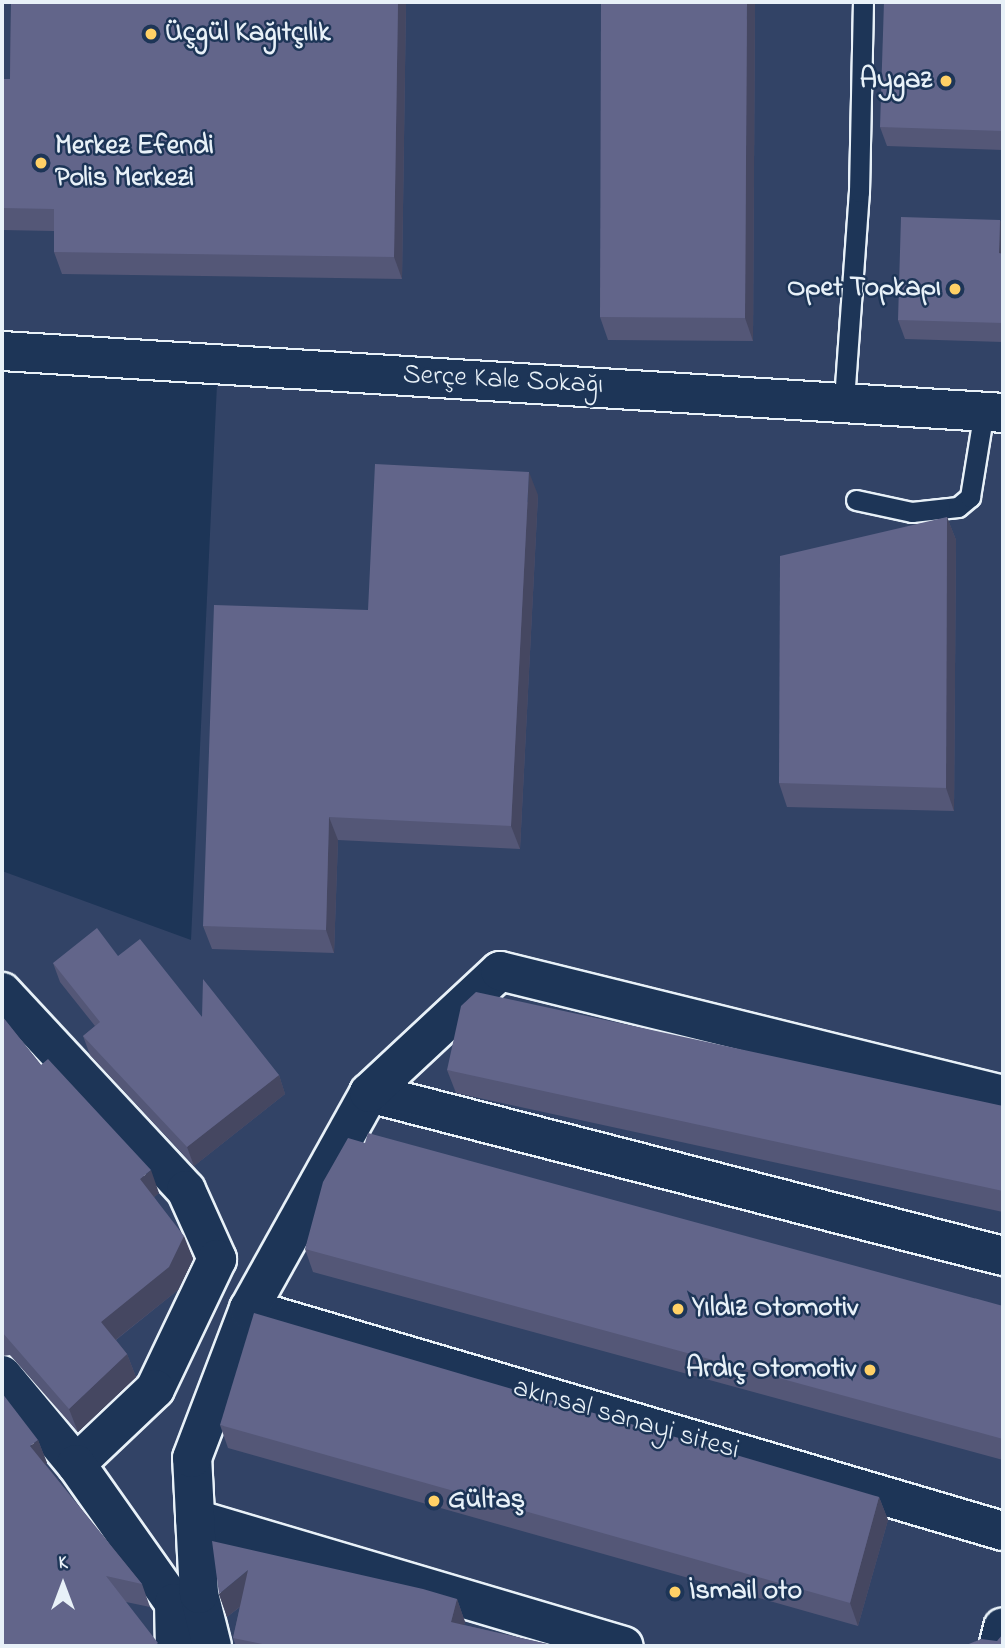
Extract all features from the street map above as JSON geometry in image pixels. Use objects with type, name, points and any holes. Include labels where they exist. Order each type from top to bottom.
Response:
[{"type":"street","name":"Serçe Kale Sokağı","points":[[2,351],[844,400],[994,412]]},
{"type":"street","points":[[175,1646],[197,1624],[199,1594],[192,1458],[249,1309],[369,1093],[500,971],[1003,1095]]},
{"type":"street","points":[[2,992],[186,1191],[217,1259],[155,1389],[76,1464]]},
{"type":"street","points":[[369,1093],[1003,1256]]},
{"type":"street","name":"akınsal sanayi sitesi","points":[[249,1309],[1003,1531]]},
{"type":"street","points":[[2,1375],[76,1464],[197,1624]]},
{"type":"street","points":[[195,1519],[624,1646]]},
{"type":"lane","points":[[844,400],[859,192],[863,2]]},
{"type":"lane","points":[[856,500],[912,512],[958,507],[970,497],[994,412]]},
{"type":"shaded area","points":[[2,2],[1003,2],[1003,1646],[2,1646],[2,871],[191,940],[217,384],[2,354]]},
{"type":"building","points":[[11,2],[398,2],[394,257],[54,252],[54,209],[2,208],[2,79],[10,79]]},
{"type":"building","points":[[601,2],[747,2],[745,318],[600,317]]},
{"type":"building","name":"Aygaz","points":[[884,2],[1003,2],[1003,131],[880,127]]},
{"type":"building","name":"Opet Topkapı","points":[[901,217],[1000,220],[1003,323],[898,320]]},
{"type":"building","points":[[375,464],[529,472],[511,826],[329,817],[326,930],[203,926],[214,605],[368,610]]},
{"type":"building","points":[[947,517],[946,788],[779,783],[780,556]]},
{"type":"building","points":[[97,928],[118,956],[140,939],[202,1017],[203,979],[279,1075],[187,1147],[83,1036],[100,1022],[53,963]]},
{"type":"building","points":[[476,992],[1003,1106],[1003,1191],[447,1070],[461,1006]]},
{"type":"building","points":[[2,1016],[41,1065],[48,1059],[151,1170],[140,1179],[184,1236],[169,1267],[101,1322],[127,1354],[69,1409],[2,1332]]},
{"type":"building","points":[[368,1133],[1003,1306],[1003,1439],[305,1249],[323,1182],[348,1138],[365,1143]]},
{"type":"building","points":[[254,1313],[879,1497],[850,1603],[220,1425]]},
{"type":"building","points":[[2,1393],[38,1440],[30,1446],[142,1584],[106,1576],[158,1643],[154,1646],[2,1646]]},
{"type":"building","points":[[212,1541],[457,1599],[451,1622],[556,1646],[272,1646],[233,1638],[248,1570],[219,1594]]},
{"type":"building","points":[[1003,1634],[1003,1646],[964,1646],[981,1639],[997,1641]]},
{"type":"place","name":"Üçgül Kağıtçılık","points":[[151,34]]},
{"type":"place","name":"Aygaz","points":[[946,81]]},
{"type":"place","name":"Merkez Efendi Polis Merkezi","points":[[41,163]]},
{"type":"place","name":"Opet Topkapı","points":[[955,289]]},
{"type":"place","name":"Yıldız Otomotiv","points":[[678,1309]]},
{"type":"place","name":"Ardıç Otomotiv","points":[[870,1370]]},
{"type":"place","name":"Gültaş","points":[[434,1501]]},
{"type":"place","name":"İsmail oto","points":[[675,1592]]}]
